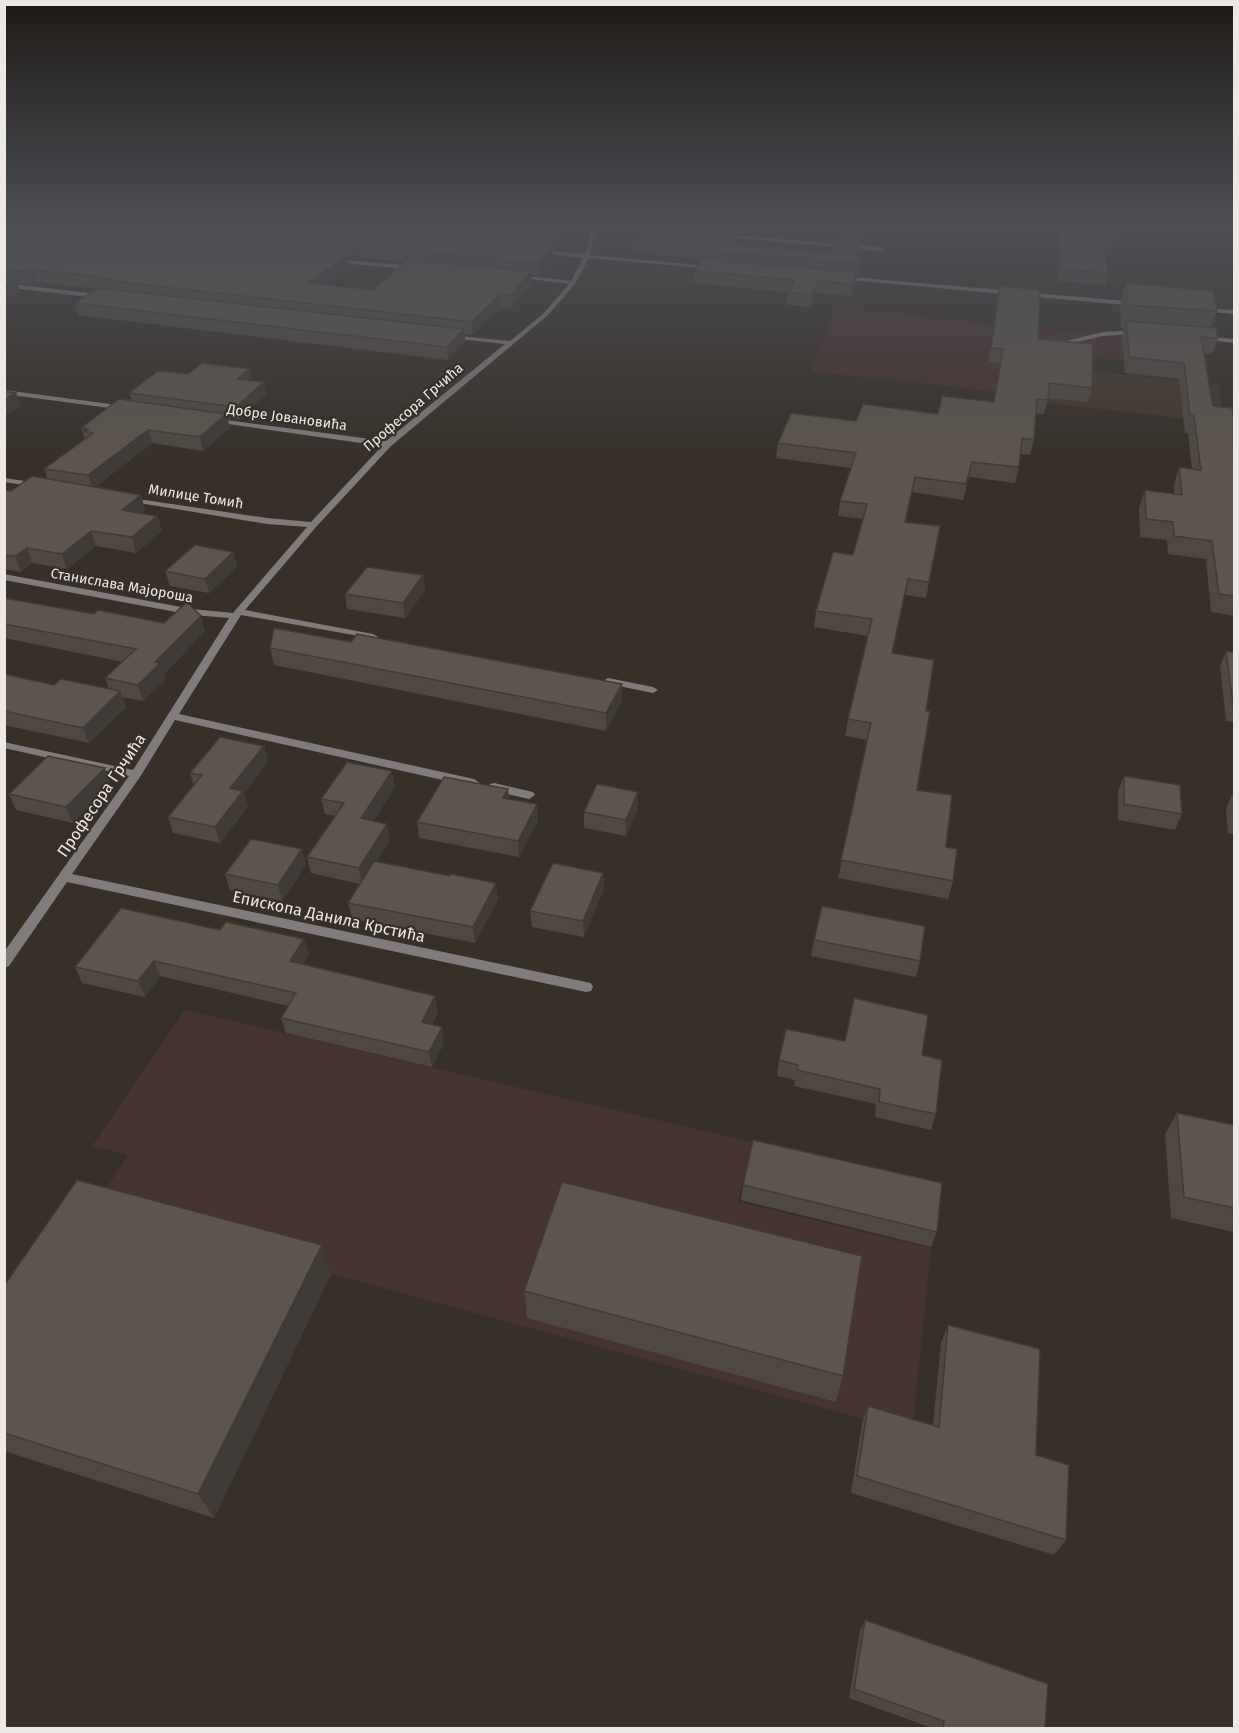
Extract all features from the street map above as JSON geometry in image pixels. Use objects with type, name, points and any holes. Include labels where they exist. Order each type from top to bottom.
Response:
[{"type":"street","name":"Професора Грчића","points":[[4,963],[136,774],[237,614],[313,525],[388,444],[513,343],[556,303]]},
{"type":"street","points":[[1127,303],[1140,304]]},
{"type":"street","points":[[1199,309],[1234,312]]},
{"type":"street","points":[[1058,344],[1103,334],[1145,333]]},
{"type":"street","points":[[442,335],[513,343]]},
{"type":"street","points":[[1190,337],[1234,341]]},
{"type":"street","points":[[4,392],[132,409]]},
{"type":"street","name":"Добре Јовановића","points":[[202,419],[388,444]]},
{"type":"street","points":[[4,480],[50,487]]},
{"type":"street","name":"Милице Томић","points":[[119,498],[267,521],[313,525]]},
{"type":"street","name":"Станислава Мајороша","points":[[4,577],[192,612],[237,614]]},
{"type":"street","points":[[237,614],[388,640]]},
{"type":"street","points":[[595,679],[653,690]]},
{"type":"street","points":[[173,716],[529,795]]},
{"type":"street","points":[[4,745],[136,774]]},
{"type":"street","name":"Епископа Данила Крстића","points":[[64,877],[586,987]]},
{"type":"shaded area","points":[[836,308],[1086,333],[1122,331],[1124,361],[1013,351],[1010,364],[1017,394],[810,371]]},
{"type":"shaded area","points":[[1025,364],[1219,385],[1225,423],[1021,400]]},
{"type":"shaded area","points":[[185,1010],[752,1142],[738,1202],[931,1248],[912,1432],[93,1209],[128,1155],[92,1146]]},
{"type":"building","points":[[75,303],[231,303],[464,329],[447,347]]},
{"type":"building","points":[[304,303],[491,303],[472,322]]},
{"type":"building","points":[[998,303],[1039,303],[1038,339],[1093,344],[1092,388],[1049,383],[1048,400],[1037,399],[1034,440],[1022,438],[1019,467],[972,462],[966,484],[915,477],[905,522],[940,526],[929,582],[908,579],[892,653],[934,660],[926,711],[930,711],[917,790],[952,795],[946,847],[957,849],[953,881],[841,860],[871,723],[848,719],[872,619],[816,611],[833,552],[853,555],[867,504],[840,501],[856,453],[778,443],[791,413],[856,421],[863,404],[938,414],[942,396],[994,402],[1003,349],[991,348]]},
{"type":"building","points":[[1128,303],[1215,303],[1217,311],[1128,305]]},
{"type":"building","points":[[1126,321],[1216,328],[1218,338],[1201,337],[1213,406],[1232,408],[1234,419],[1234,596],[1219,594],[1212,541],[1174,536],[1173,522],[1146,519],[1145,490],[1182,495],[1179,467],[1201,470],[1194,416],[1190,416],[1184,363],[1129,357]]},
{"type":"building","points":[[202,363],[250,369],[237,379],[264,382],[236,407],[129,393],[158,371],[188,374]]},
{"type":"building","points":[[4,391],[16,393],[4,400]]},
{"type":"building","points":[[119,399],[226,414],[200,437],[148,430],[88,475],[44,469],[93,433],[81,428]]},
{"type":"building","points":[[32,476],[141,495],[122,510],[157,516],[132,537],[91,531],[62,554],[27,548],[15,556],[4,555],[4,490],[11,491]]},
{"type":"building","points":[[195,545],[233,552],[205,579],[165,571]]},
{"type":"building","points":[[367,567],[423,575],[403,603],[345,594]]},
{"type":"building","points":[[4,598],[94,614],[98,610],[164,623],[187,602],[201,616],[155,662],[160,663],[138,685],[105,678],[136,649],[4,624]]},
{"type":"building","points":[[274,628],[351,642],[357,634],[622,684],[606,713],[270,648]]},
{"type":"building","points":[[1226,651],[1234,652],[1234,706],[1233,705]]},
{"type":"building","points":[[4,674],[54,685],[61,679],[120,691],[83,728],[4,711]]},
{"type":"building","points":[[220,737],[264,746],[230,788],[243,791],[215,827],[168,817],[202,775],[190,773]]},
{"type":"building","points":[[48,756],[105,768],[66,807],[9,794]]},
{"type":"building","points":[[347,762],[392,771],[361,818],[387,824],[359,868],[307,857],[344,803],[321,799]]},
{"type":"building","points":[[1124,776],[1180,785],[1182,814],[1124,804]]},
{"type":"building","points":[[444,777],[508,789],[503,798],[537,804],[518,841],[417,822]]},
{"type":"building","points":[[597,784],[638,792],[626,820],[584,812]]},
{"type":"building","points":[[251,839],[302,849],[278,885],[225,874]]},
{"type":"building","points":[[374,861],[496,883],[473,927],[348,903]]},
{"type":"building","points":[[553,863],[603,873],[583,921],[530,911]]},
{"type":"building","points":[[822,906],[925,926],[920,961],[814,940]]},
{"type":"building","points":[[121,908],[220,930],[226,922],[304,939],[290,961],[435,996],[422,1022],[442,1027],[429,1052],[281,1018],[296,993],[154,961],[138,981],[75,967]]},
{"type":"building","points":[[854,998],[928,1015],[922,1055],[942,1060],[936,1114],[879,1102],[880,1089],[797,1070],[798,1065],[779,1060],[786,1029],[845,1041]]},
{"type":"building","points":[[1177,1113],[1234,1125],[1234,1208],[1184,1197]]},
{"type":"building","points":[[753,1140],[942,1183],[937,1232],[743,1185]]},
{"type":"building","points":[[77,1180],[322,1245],[198,1494],[4,1433],[4,1286]]},
{"type":"building","points":[[562,1182],[862,1256],[843,1376],[524,1291]]},
{"type":"building","points":[[948,1325],[1040,1349],[1036,1455],[1069,1465],[1066,1540],[857,1476],[868,1406],[939,1427]]},
{"type":"building","points":[[865,1620],[1048,1684],[1045,1728],[943,1728],[944,1721],[854,1689]]}]
